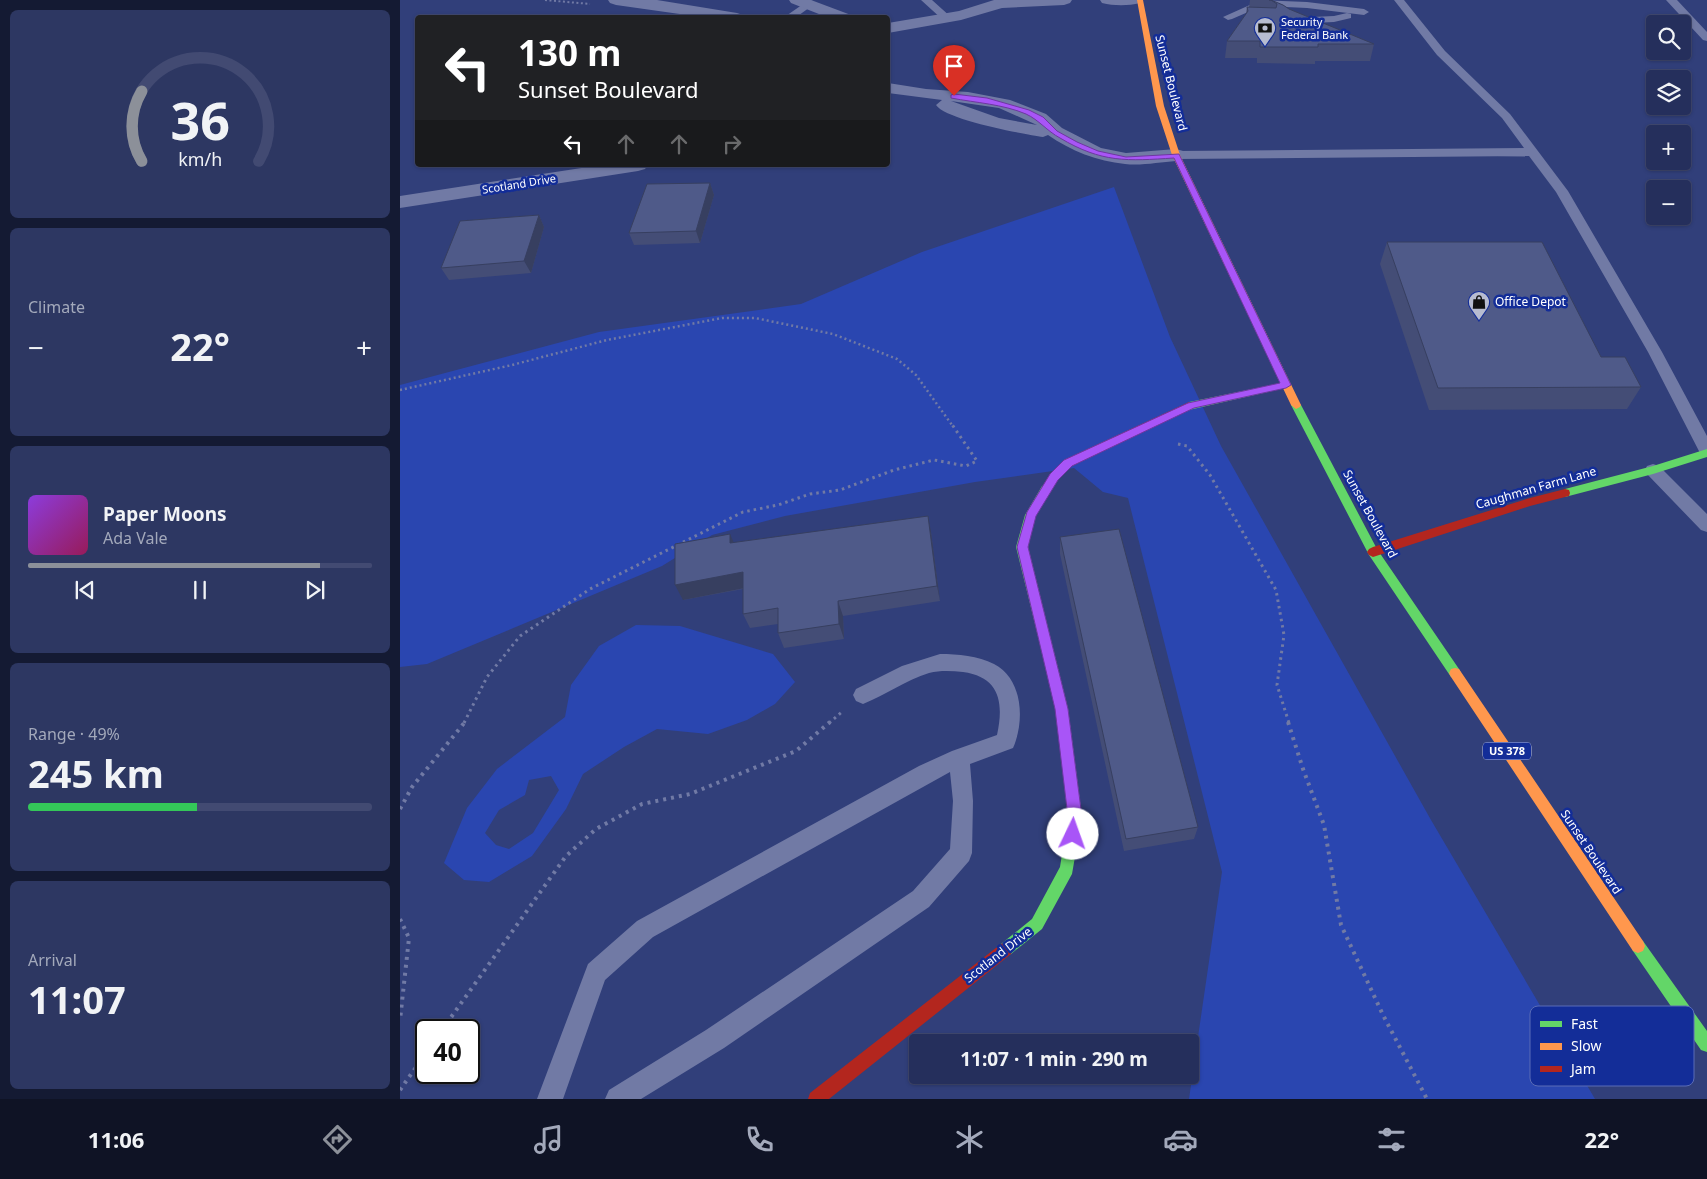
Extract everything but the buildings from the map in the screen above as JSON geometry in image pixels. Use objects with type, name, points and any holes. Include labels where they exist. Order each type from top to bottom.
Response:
[{"type":"main road","name":"Sunset Boulevard","points":[[1140,0],[1160,106],[1176,155],[1286,385],[1373,552],[1639,948],[1680,1006]]},
{"type":"main road","name":"Scotland Drive","points":[[816,1099],[1037,924],[1067,869],[1075,817],[1062,709],[1022,547],[1030,515],[1049,484],[1068,463],[1191,405],[1286,385]]},
{"type":"main road","name":"Caughman Farm Lane","points":[[1373,552],[1530,502],[1653,470],[1707,452]]},
{"type":"main road","name":"Sunset Boulevard","points":[[1694,1026],[1707,1044]]},
{"type":"street","points":[[616,0],[677,7],[721,15]]},
{"type":"street","points":[[890,27],[947,18],[1001,4],[1064,0]]},
{"type":"street","points":[[1108,0],[1134,0]]},
{"type":"street","points":[[803,1],[837,15]]},
{"type":"street","points":[[890,88],[926,94],[943,104],[977,118],[1017,128],[1055,132],[1075,144],[1096,153],[1126,159],[1176,155]]},
{"type":"street","name":"Scotland Drive","points":[[400,202],[625,167]]},
{"type":"lane","points":[[926,0],[947,18]]},
{"type":"lane","points":[[1400,0],[1441,52],[1506,116],[1562,191],[1655,352],[1707,452]]},
{"type":"lane","points":[[1672,0],[1707,38]]},
{"type":"lane","points":[[791,15],[803,1]]},
{"type":"lane","points":[[1228,17],[1261,3],[1307,5],[1364,12],[1334,18],[1286,15]]},
{"type":"lane","points":[[1228,17],[1256,15],[1228,17]]},
{"type":"lane","points":[[1176,155],[1534,152]]},
{"type":"lane","points":[[1653,470],[1707,525]]},
{"type":"lane","points":[[550,1099],[596,972],[645,929],[926,773],[959,758],[1006,741],[1011,723],[1008,694],[996,675],[975,664],[939,662],[863,695]]},
{"type":"lane","points":[[618,1099],[715,1039],[921,899],[961,853],[963,801],[959,758]]},
{"type":"path","points":[[400,390],[512,365],[607,340],[722,318],[755,318],[833,334],[897,359],[916,375],[977,461],[966,466],[934,460],[894,470],[840,490],[810,494],[778,505],[743,512],[590,590],[520,636],[487,677],[467,719],[439,750],[412,787],[400,809]]},
{"type":"path","points":[[1172,442],[1187,446],[1210,475],[1276,590],[1284,635],[1276,685],[1303,769],[1324,825],[1341,925],[1383,1014],[1427,1099]]},
{"type":"path","points":[[450,1019],[566,856],[596,829],[642,804],[690,794],[796,751],[863,695]]},
{"type":"path","points":[[400,920],[409,938],[400,1020]]},
{"type":"path","points":[[400,1090],[415,1069]]},
{"type":"shaded area","points":[[1114,187],[1170,337],[1221,446],[1431,820],[1540,1006],[1530,1006],[1530,1086],[1587,1086],[1595,1099],[1189,1099],[1191,1084],[1199,1084],[1198,1034],[1222,872],[1128,498],[1103,492],[1074,468],[975,482],[785,516],[712,535],[662,566],[427,664],[400,667],[400,385],[599,332],[801,304],[922,252]]},
{"type":"shaded area","points":[[636,625],[680,626],[773,654],[795,682],[775,704],[747,720],[708,734],[657,729],[624,747],[583,774],[566,809],[532,856],[489,882],[464,880],[444,863],[467,808],[497,769],[565,717],[571,685],[599,646]],"holes":[[[551,776],[559,790],[533,833],[509,849],[496,845],[485,833],[499,810],[525,795],[529,780]]]},
{"type":"traffic: fast","points":[[1189,406],[1286,385]]},
{"type":"traffic: fast","points":[[1296,405],[1373,552],[1455,673]]},
{"type":"traffic: fast","points":[[1565,493],[1653,470],[1707,453]]},
{"type":"traffic: fast","points":[[1006,949],[1037,924],[1067,869],[1075,817],[1062,709],[1022,547],[1030,515],[1046,489]]},
{"type":"traffic: fast","points":[[1638,946],[1680,1006]]},
{"type":"traffic: fast","points":[[1694,1026],[1707,1044]]},
{"type":"traffic: slow","points":[[1140,0],[1160,106],[1176,155],[1296,405]]},
{"type":"traffic: slow","points":[[1455,673],[1638,946]]},
{"type":"traffic: jam","points":[[1046,489],[1054,477],[1068,463],[1189,406]]},
{"type":"traffic: jam","points":[[1373,552],[1530,502],[1565,493]]},
{"type":"traffic: jam","points":[[816,1099],[1006,949]]},
{"type":"place","name":"Security Federal Bank","points":[[1265,47]]},
{"type":"place","name":"Office Depot","points":[[1479,321]]},
{"type":"route","points":[[954,96],[987,100],[1027,112],[1040,118],[1055,132],[1075,144],[1096,153],[1126,159],[1176,155],[1286,385],[1191,405],[1113,444],[1068,463],[1054,477],[1030,515],[1022,547],[1062,709],[1075,817],[1073,834]]}]
